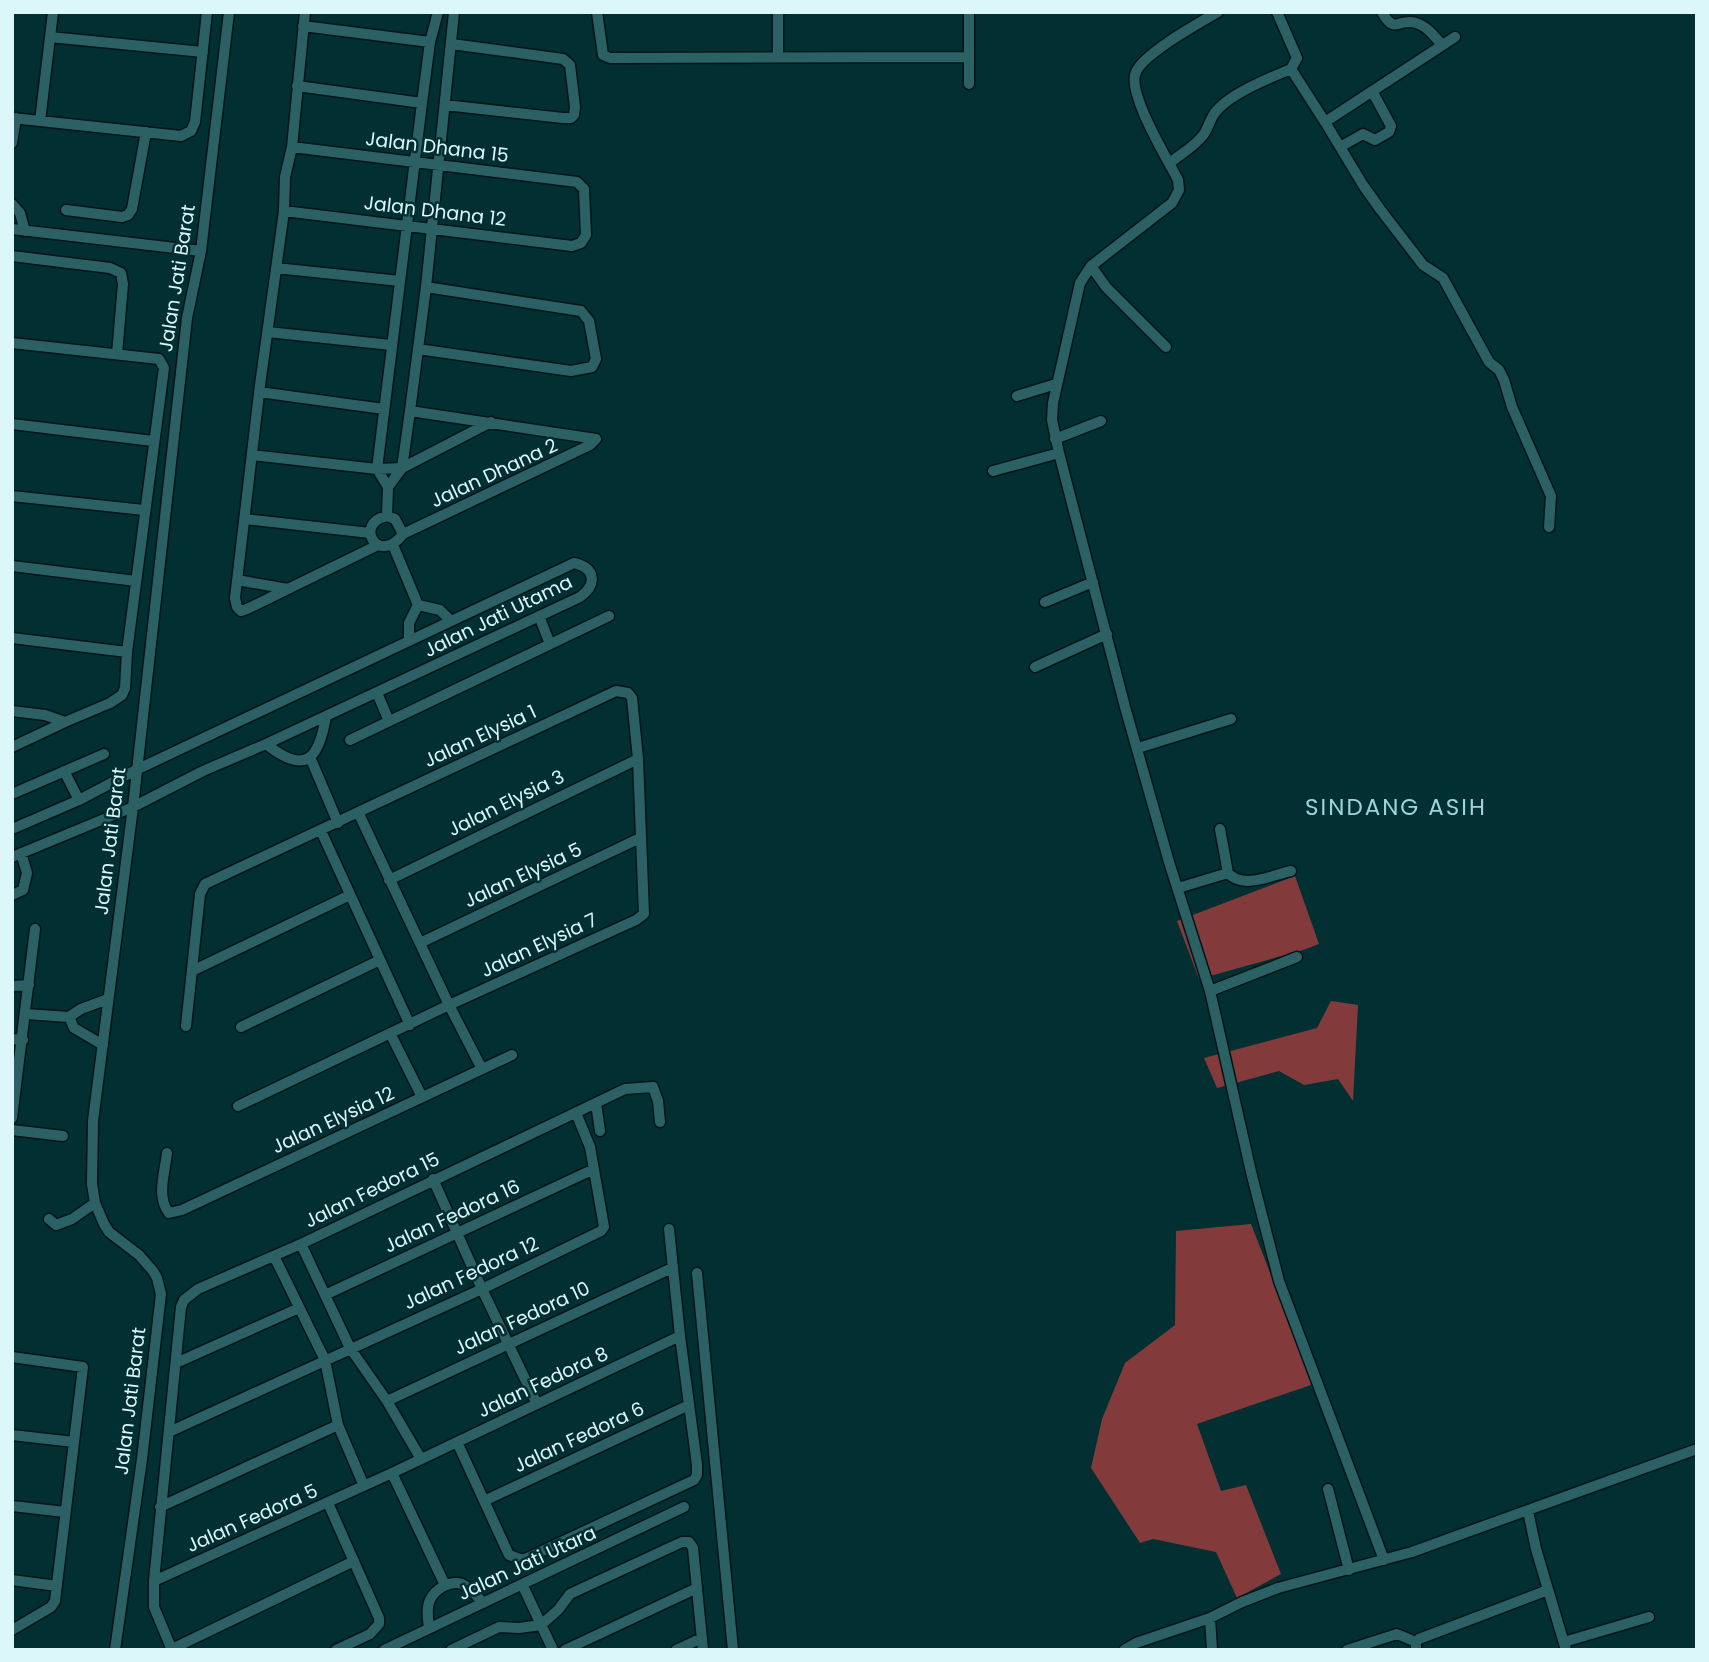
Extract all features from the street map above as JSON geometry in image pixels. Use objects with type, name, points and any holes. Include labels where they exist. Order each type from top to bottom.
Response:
[{"type":"street","points":[[40,121],[53,12]]},
{"type":"street","points":[[12,143],[14,118],[181,136],[191,131],[195,122],[207,12]]},
{"type":"street","name":"Jalan Jati Barat","points":[[115,1650],[142,1459],[161,1294],[157,1278],[139,1255],[109,1232],[98,1214],[92,1184],[93,1121],[133,807],[187,318],[201,251],[229,12]]},
{"type":"street","points":[[305,12],[292,147],[285,177],[285,211],[259,392],[237,580],[237,607],[241,611],[378,545]]},
{"type":"street","points":[[388,486],[377,469],[430,42],[438,12]]},
{"type":"street","points":[[387,516],[388,486],[401,468],[410,411],[426,287],[454,12]]},
{"type":"street","points":[[597,12],[600,48],[603,55],[610,58],[969,57]]},
{"type":"street","points":[[778,12],[778,57]]},
{"type":"street","points":[[969,12],[969,84]]},
{"type":"street","points":[[1218,12],[1154,52],[1136,70],[1134,76],[1144,116],[1170,163],[1178,180],[1179,190],[1172,203],[1091,266],[1078,288],[1063,366],[1056,384],[1052,420],[1138,748],[1210,991],[1249,1164],[1279,1281],[1384,1560]]},
{"type":"street","points":[[1170,163],[1196,144],[1214,113],[1226,103],[1249,88],[1291,69],[1297,58],[1277,12]]},
{"type":"street","points":[[1382,12],[1388,22],[1394,25],[1409,22],[1420,25],[1442,45]]},
{"type":"street","points":[[303,26],[430,42]]},
{"type":"street","points":[[50,37],[203,52]]},
{"type":"street","points":[[1325,122],[1455,37]]},
{"type":"street","points":[[444,106],[571,118],[574,115],[570,65],[563,59],[452,44]]},
{"type":"street","points":[[1291,69],[1363,185],[1423,265],[1443,278],[1489,362],[1499,370],[1550,496],[1549,527]]},
{"type":"street","points":[[297,86],[422,103]]},
{"type":"street","points":[[1339,147],[1363,134],[1375,140],[1389,132],[1391,126],[1372,91]]},
{"type":"street","points":[[66,210],[122,217],[128,215],[132,209],[146,132]]},
{"type":"street","name":"Jalan Dhana 15","points":[[292,147],[577,182],[584,189],[585,200],[586,235],[581,243]]},
{"type":"street","points":[[12,204],[20,214],[24,231]]},
{"type":"street","name":"Jalan Dhana 12","points":[[285,211],[572,246],[581,243]]},
{"type":"street","points":[[12,229],[201,251]]},
{"type":"street","points":[[12,256],[110,268],[121,273],[123,284],[117,354]]},
{"type":"street","points":[[1091,266],[1106,287],[1167,347]]},
{"type":"street","points":[[276,268],[400,281]]},
{"type":"street","points":[[418,349],[571,371],[592,367],[596,359],[589,321],[581,312],[426,287]]},
{"type":"street","points":[[268,332],[391,345]]},
{"type":"street","points":[[12,343],[159,359],[164,368],[144,510],[125,688],[121,695],[110,703],[12,747]]},
{"type":"street","points":[[1017,396],[1056,384]]},
{"type":"street","points":[[259,392],[384,409]]},
{"type":"street","points":[[410,411],[491,422]]},
{"type":"street","points":[[1055,439],[1101,421]]},
{"type":"street","points":[[252,455],[377,469],[401,468],[491,422]]},
{"type":"street","name":"Jalan Dhana 2","points":[[403,534],[524,478],[590,445],[596,439],[491,422]]},
{"type":"street","points":[[12,424],[153,441]]},
{"type":"street","points":[[993,471],[1059,453]]},
{"type":"street","points":[[12,496],[144,510]]},
{"type":"street","points":[[387,516],[396,519],[403,534],[393,545],[386,547],[378,545],[370,533],[372,524],[378,518],[387,516]]},
{"type":"street","points":[[245,519],[370,533]]},
{"type":"street","points":[[393,545],[418,605],[409,623],[409,641]]},
{"type":"street","name":"Jalan Jati Utama","points":[[12,829],[79,800],[136,770],[574,563],[582,565],[590,573],[590,591],[377,693],[203,771],[133,807],[17,855]]},
{"type":"street","points":[[12,566],[136,581]]},
{"type":"street","points":[[237,580],[289,589]]},
{"type":"street","points":[[1045,603],[1093,582]]},
{"type":"street","points":[[418,605],[440,610],[451,621]]},
{"type":"street","points":[[539,616],[550,644]]},
{"type":"street","points":[[350,740],[609,617]]},
{"type":"street","points":[[1035,667],[1107,634]]},
{"type":"street","points":[[12,638],[127,652]]},
{"type":"street","name":"Jalan Elysia 1","points":[[192,971],[200,894],[205,884],[616,691],[628,693],[632,698],[638,759]]},
{"type":"street","points":[[377,693],[389,721]]},
{"type":"street","points":[[12,711],[46,715],[65,722]]},
{"type":"street","points":[[266,744],[291,759],[310,757],[315,754],[322,740],[326,716]]},
{"type":"street","points":[[1138,748],[1231,719]]},
{"type":"street","points":[[12,794],[104,754]]},
{"type":"street","points":[[310,757],[338,823]]},
{"type":"street","points":[[638,759],[640,838]]},
{"type":"street","name":"Jalan Elysia 3","points":[[389,880],[638,759]]},
{"type":"street","points":[[64,771],[79,800]]},
{"type":"street","points":[[358,812],[482,1069]]},
{"type":"street","points":[[1220,829],[1228,873],[1234,879],[1242,882],[1291,871]]},
{"type":"street","points":[[321,831],[410,1025]]},
{"type":"street","name":"Jalan Elysia 7","points":[[238,1106],[449,1005],[636,920],[644,914],[640,838]]},
{"type":"street","name":"Jalan Elysia 5","points":[[420,943],[640,838]]},
{"type":"street","points":[[12,895],[23,890],[27,873],[17,855]]},
{"type":"street","points":[[1178,888],[1228,873]]},
{"type":"street","points":[[186,1026],[192,971],[350,895]]},
{"type":"street","points":[[12,1118],[18,1040],[26,1014],[35,929]]},
{"type":"street","points":[[1210,991],[1297,957]]},
{"type":"street","points":[[242,1027],[380,960]]},
{"type":"street","points":[[12,986],[29,985]]},
{"type":"street","points":[[26,1014],[69,1017],[81,1009],[108,999]]},
{"type":"street","points":[[69,1017],[74,1028],[103,1045]]},
{"type":"street","points":[[391,1035],[422,1097]]},
{"type":"street","name":"Jalan Elysia 12","points":[[167,1153],[162,1196],[164,1207],[169,1213],[183,1210],[512,1055]]},
{"type":"street","name":"Jalan Fedora 15","points":[[176,1363],[181,1307],[184,1300],[198,1289],[301,1244],[625,1089],[653,1087],[658,1101],[660,1122]]},
{"type":"street","points":[[596,1103],[600,1131]]},
{"type":"street","points":[[576,1113],[586,1135],[594,1169]]},
{"type":"street","points":[[12,1130],[63,1136]]},
{"type":"street","name":"Jalan Fedora 12","points":[[169,1432],[482,1289],[601,1231],[604,1227],[594,1169]]},
{"type":"street","name":"Jalan Fedora 16","points":[[325,1296],[594,1169]]},
{"type":"street","points":[[433,1179],[537,1404]]},
{"type":"street","points":[[49,1219],[56,1225],[64,1224],[95,1203]]},
{"type":"street","points":[[457,1442],[509,1555],[523,1560],[694,1480],[697,1465],[669,1229]]},
{"type":"street","points":[[301,1244],[350,1349],[387,1401],[421,1459]]},
{"type":"street","points":[[274,1256],[326,1360],[338,1425],[364,1486]]},
{"type":"street","name":"Jalan Fedora 10","points":[[387,1401],[672,1268]]},
{"type":"street","points":[[697,1273],[733,1650]]},
{"type":"street","points":[[299,1308],[176,1363],[160,1507],[154,1607],[172,1649],[354,1561]]},
{"type":"street","name":"Jalan Fedora 8","points":[[392,1473],[680,1336]]},
{"type":"street","points":[[12,1357],[83,1367],[55,1601],[51,1607],[12,1630]]},
{"type":"street","name":"Jalan Fedora 6","points":[[484,1501],[689,1405]]},
{"type":"street","points":[[160,1507],[338,1425]]},
{"type":"street","points":[[12,1435],[74,1442]]},
{"type":"street","points":[[1124,1650],[1136,1643],[1210,1618],[1242,1601],[1278,1588],[1412,1552],[1697,1449]]},
{"type":"street","points":[[392,1473],[445,1585]]},
{"type":"street","name":"Jalan Fedora 5","points":[[154,1581],[392,1473]]},
{"type":"street","points":[[1328,1489],[1349,1570]]},
{"type":"street","points":[[328,1503],[376,1611],[379,1624],[370,1634],[335,1650]]},
{"type":"street","points":[[12,1506],[65,1512]]},
{"type":"street","name":"Jalan Jati Utara","points":[[384,1650],[684,1507]]},
{"type":"street","points":[[1528,1511],[1565,1646],[1649,1617]]},
{"type":"street","points":[[451,1650],[499,1627],[541,1625],[558,1610],[570,1594],[682,1542],[689,1542],[693,1548],[703,1650]]},
{"type":"street","points":[[12,1580],[57,1586]]},
{"type":"street","points":[[522,1584],[553,1650]]},
{"type":"street","points":[[429,1628],[430,1600],[445,1585],[464,1585],[483,1603]]},
{"type":"street","points":[[565,1650],[697,1588]]},
{"type":"street","points":[[1347,1650],[1396,1634],[1416,1646],[1548,1590]]},
{"type":"street","points":[[1210,1618],[1212,1650]]},
{"type":"street","points":[[676,1650],[702,1638]]},
{"type":"shaded area","points":[[1295,876],[1319,944],[1199,979],[1177,921]]},
{"type":"shaded area","points":[[1331,1001],[1358,1005],[1353,1101],[1338,1079],[1304,1085],[1279,1071],[1217,1088],[1204,1058],[1317,1028]]},
{"type":"shaded area","points":[[1251,1224],[1314,1384],[1197,1424],[1221,1491],[1246,1485],[1281,1574],[1237,1598],[1216,1552],[1153,1539],[1140,1543],[1091,1468],[1102,1419],[1125,1363],[1175,1325],[1176,1231]]},
{"type":"district","name":"SINDANG ASIH","points":[[1396,807]]}]
